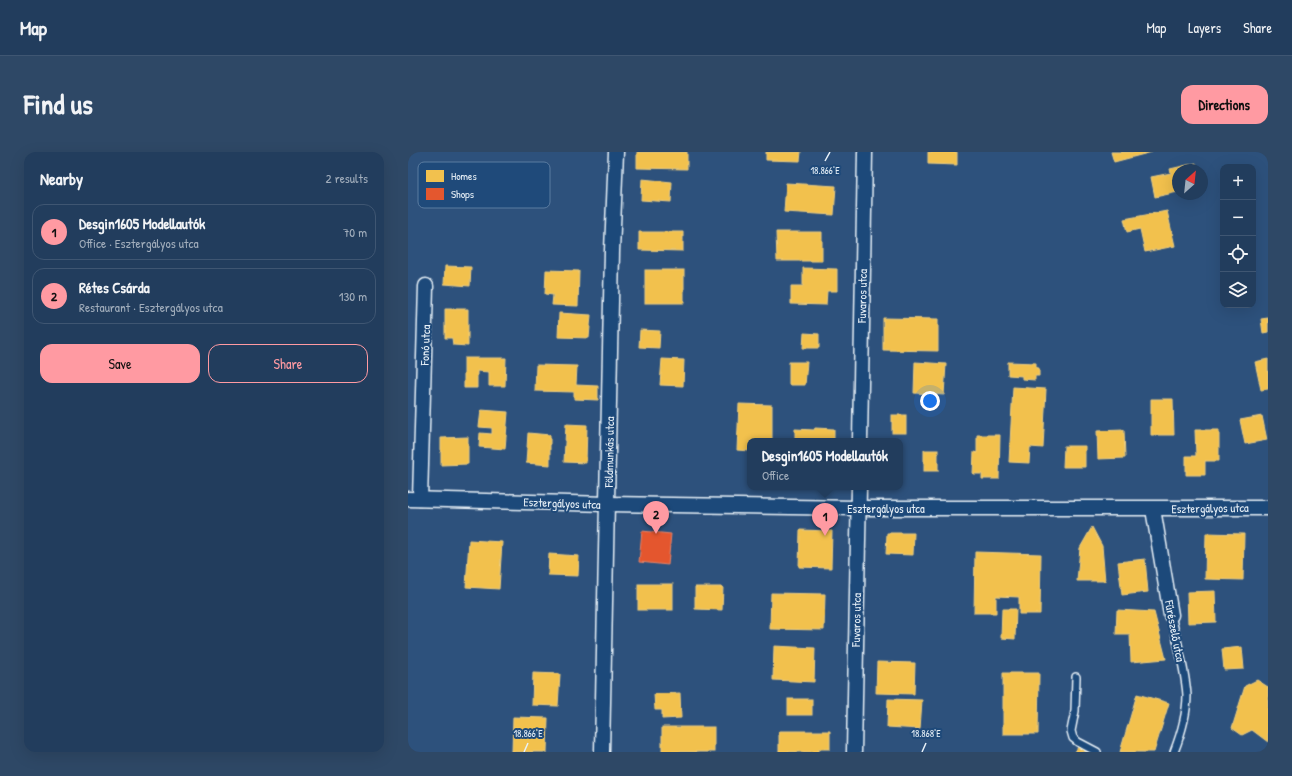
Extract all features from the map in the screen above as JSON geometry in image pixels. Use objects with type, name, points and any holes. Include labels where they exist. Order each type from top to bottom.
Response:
[{"type":"street","name":"Földmunkás utca","points":[[602,752],[612,251],[616,152]]},
{"type":"street","name":"Fuvaros utca","points":[[860,438],[865,152]]},
{"type":"street","name":"Fonó utca","points":[[414,499],[426,286]]},
{"type":"street","name":"Fuvaros utca","points":[[854,752],[859,490]]},
{"type":"street","name":"Esztergályos utca","points":[[414,499],[858,508],[1268,508]]},
{"type":"street","name":"Fűrészelő utca","points":[[1153,509],[1171,616]]},
{"type":"lane","name":"Fűrészelő utca","points":[[1171,616],[1187,696],[1180,737],[1174,752]]},
{"type":"lane","points":[[1076,677],[1075,711],[1072,731],[1073,738],[1097,752]]},
{"type":"building: Homes","points":[[637,152],[687,152],[687,169],[637,168]]},
{"type":"building: Homes","points":[[766,152],[801,152],[800,161],[766,160]]},
{"type":"building: Homes","points":[[928,152],[957,152],[957,165],[928,164]]},
{"type":"building: Homes","points":[[1111,152],[1152,152],[1114,162]]},
{"type":"building: Homes","points":[[1170,169],[1172,169],[1172,193],[1155,197],[1151,177],[1171,173]]},
{"type":"building: Homes","points":[[642,179],[672,182],[671,202],[641,200]]},
{"type":"building: Homes","points":[[786,183],[836,186],[834,215],[784,212]]},
{"type":"building: Homes","points":[[1167,211],[1175,246],[1145,252],[1140,229],[1127,232],[1124,219]]},
{"type":"building: Homes","points":[[639,232],[683,232],[683,251],[639,250]]},
{"type":"building: Homes","points":[[776,232],[822,232],[822,261],[777,261]]},
{"type":"building: Homes","points":[[445,266],[471,267],[470,286],[444,284]]},
{"type":"building: Homes","points":[[803,268],[837,269],[837,291],[827,291],[826,305],[791,304],[791,286],[803,286]]},
{"type":"building: Homes","points":[[546,270],[579,271],[578,306],[552,305],[553,295],[545,294]]},
{"type":"building: Homes","points":[[645,270],[684,270],[684,303],[645,303]]},
{"type":"building: Homes","points":[[445,309],[468,309],[468,346],[453,345],[452,338],[445,338]]},
{"type":"building: Homes","points":[[559,313],[591,315],[589,338],[558,337]]},
{"type":"building: Homes","points":[[883,318],[938,319],[938,351],[883,350]]},
{"type":"building: Homes","points":[[1268,318],[1268,332],[1263,333],[1261,319]]},
{"type":"building: Homes","points":[[640,330],[660,331],[659,348],[639,347]]},
{"type":"building: Homes","points":[[804,333],[819,334],[819,348],[803,348]]},
{"type":"building: Homes","points":[[464,358],[506,358],[505,386],[489,386],[489,372],[477,371],[477,388],[464,388]]},
{"type":"building: Homes","points":[[662,359],[684,360],[683,386],[660,385]]},
{"type":"building: Homes","points":[[1268,359],[1268,389],[1261,390],[1255,362]]},
{"type":"building: Homes","points":[[789,362],[807,362],[805,385],[789,385]]},
{"type":"building: Homes","points":[[915,362],[946,364],[944,395],[914,393]]},
{"type":"building: Homes","points":[[1008,362],[1036,363],[1036,368],[1039,368],[1039,376],[1035,376],[1035,380],[1022,379],[1022,376],[1008,375]]},
{"type":"building: Homes","points":[[536,365],[577,366],[576,385],[598,386],[598,400],[574,399],[574,392],[535,391]]},
{"type":"building: Homes","points":[[1013,387],[1046,389],[1043,448],[1030,447],[1029,463],[1009,462]]},
{"type":"building: Homes","points":[[1151,399],[1173,399],[1174,435],[1151,435]]},
{"type":"building: Homes","points":[[739,404],[772,405],[772,438],[747,438],[747,451],[737,450]]},
{"type":"building: Homes","points":[[481,410],[508,412],[505,449],[479,447],[480,433],[492,434],[492,428],[479,427]]},
{"type":"building: Homes","points":[[892,415],[906,415],[906,433],[892,433]]},
{"type":"building: Homes","points":[[1262,416],[1267,440],[1245,444],[1240,420]]},
{"type":"building: Homes","points":[[566,424],[587,425],[586,463],[564,462]]},
{"type":"building: Homes","points":[[815,428],[834,429],[834,438],[795,438],[795,429],[814,430]]},
{"type":"building: Homes","points":[[1124,430],[1125,458],[1098,459],[1097,431]]},
{"type":"building: Homes","points":[[1195,430],[1219,430],[1219,461],[1205,461],[1205,475],[1186,475],[1186,456],[1196,456]]},
{"type":"building: Homes","points":[[528,433],[550,435],[550,465],[526,463]]},
{"type":"building: Homes","points":[[977,435],[1000,435],[999,479],[982,479],[982,474],[973,474],[974,452],[977,453]]},
{"type":"building: Homes","points":[[468,437],[468,464],[441,465],[441,438]]},
{"type":"building: Homes","points":[[1064,446],[1085,446],[1085,467],[1063,467]]},
{"type":"building: Homes","points":[[924,450],[938,450],[938,471],[924,471]]},
{"type":"building: Homes","points":[[1092,527],[1102,546],[1105,581],[1077,581],[1080,548]]},
{"type":"building: Homes","points":[[800,530],[832,531],[831,568],[799,567]]},
{"type":"building: Homes","points":[[887,533],[914,533],[913,555],[886,554]]},
{"type":"building: Homes","points":[[1206,533],[1244,534],[1243,580],[1205,579]]},
{"type":"building: Homes","points":[[469,540],[502,542],[499,589],[466,587]]},
{"type":"building: Homes","points":[[975,552],[1041,554],[1040,614],[1019,614],[1019,597],[996,596],[996,613],[974,613]]},
{"type":"building: Homes","points":[[549,554],[579,556],[578,576],[548,575]]},
{"type":"building: Homes","points":[[1145,559],[1148,592],[1122,595],[1118,562]]},
{"type":"building: Homes","points":[[638,584],[673,584],[673,610],[638,610]]},
{"type":"building: Homes","points":[[695,587],[723,587],[722,610],[695,609]]},
{"type":"building: Homes","points":[[1215,591],[1216,622],[1188,623],[1187,592]]},
{"type":"building: Homes","points":[[771,593],[825,594],[824,630],[770,629]]},
{"type":"building: Homes","points":[[1002,609],[1016,609],[1015,639],[1001,638]]},
{"type":"building: Homes","points":[[1117,610],[1154,612],[1166,659],[1131,662],[1130,634],[1116,634]]},
{"type":"building: Homes","points":[[774,646],[815,648],[814,682],[773,680]]},
{"type":"building: Homes","points":[[1242,647],[1244,669],[1224,670],[1222,649]]},
{"type":"building: Homes","points":[[877,662],[915,663],[914,694],[876,693]]},
{"type":"building: Homes","points":[[533,673],[560,674],[558,706],[532,705]]},
{"type":"building: Homes","points":[[1003,673],[1039,673],[1038,734],[1003,734]]},
{"type":"building: Homes","points":[[1257,680],[1268,687],[1268,742],[1252,730],[1242,735],[1232,728],[1245,686]]},
{"type":"building: Homes","points":[[680,693],[681,718],[662,719],[662,710],[655,710],[654,694]]},
{"type":"building: Homes","points":[[1137,694],[1169,703],[1154,752],[1120,752]]},
{"type":"building: Homes","points":[[788,699],[812,699],[812,715],[788,715]]},
{"type":"building: Homes","points":[[888,699],[922,700],[920,729],[887,727]]},
{"type":"building: Homes","points":[[513,717],[548,718],[547,752],[512,752]]},
{"type":"building: Homes","points":[[662,727],[714,727],[714,752],[662,752]]},
{"type":"building: Homes","points":[[779,731],[830,731],[830,749],[819,749],[819,752],[779,752]]},
{"type":"building: Homes","points":[[1078,747],[1087,752],[1075,752]]},
{"type":"building: Shops","points":[[642,531],[671,534],[668,565],[639,562]]},
{"type":"place","name":"Rétes Csárda","points":[[656,534]]},
{"type":"place","name":"Desgin1605 Modellautók","points":[[825,536]]}]
